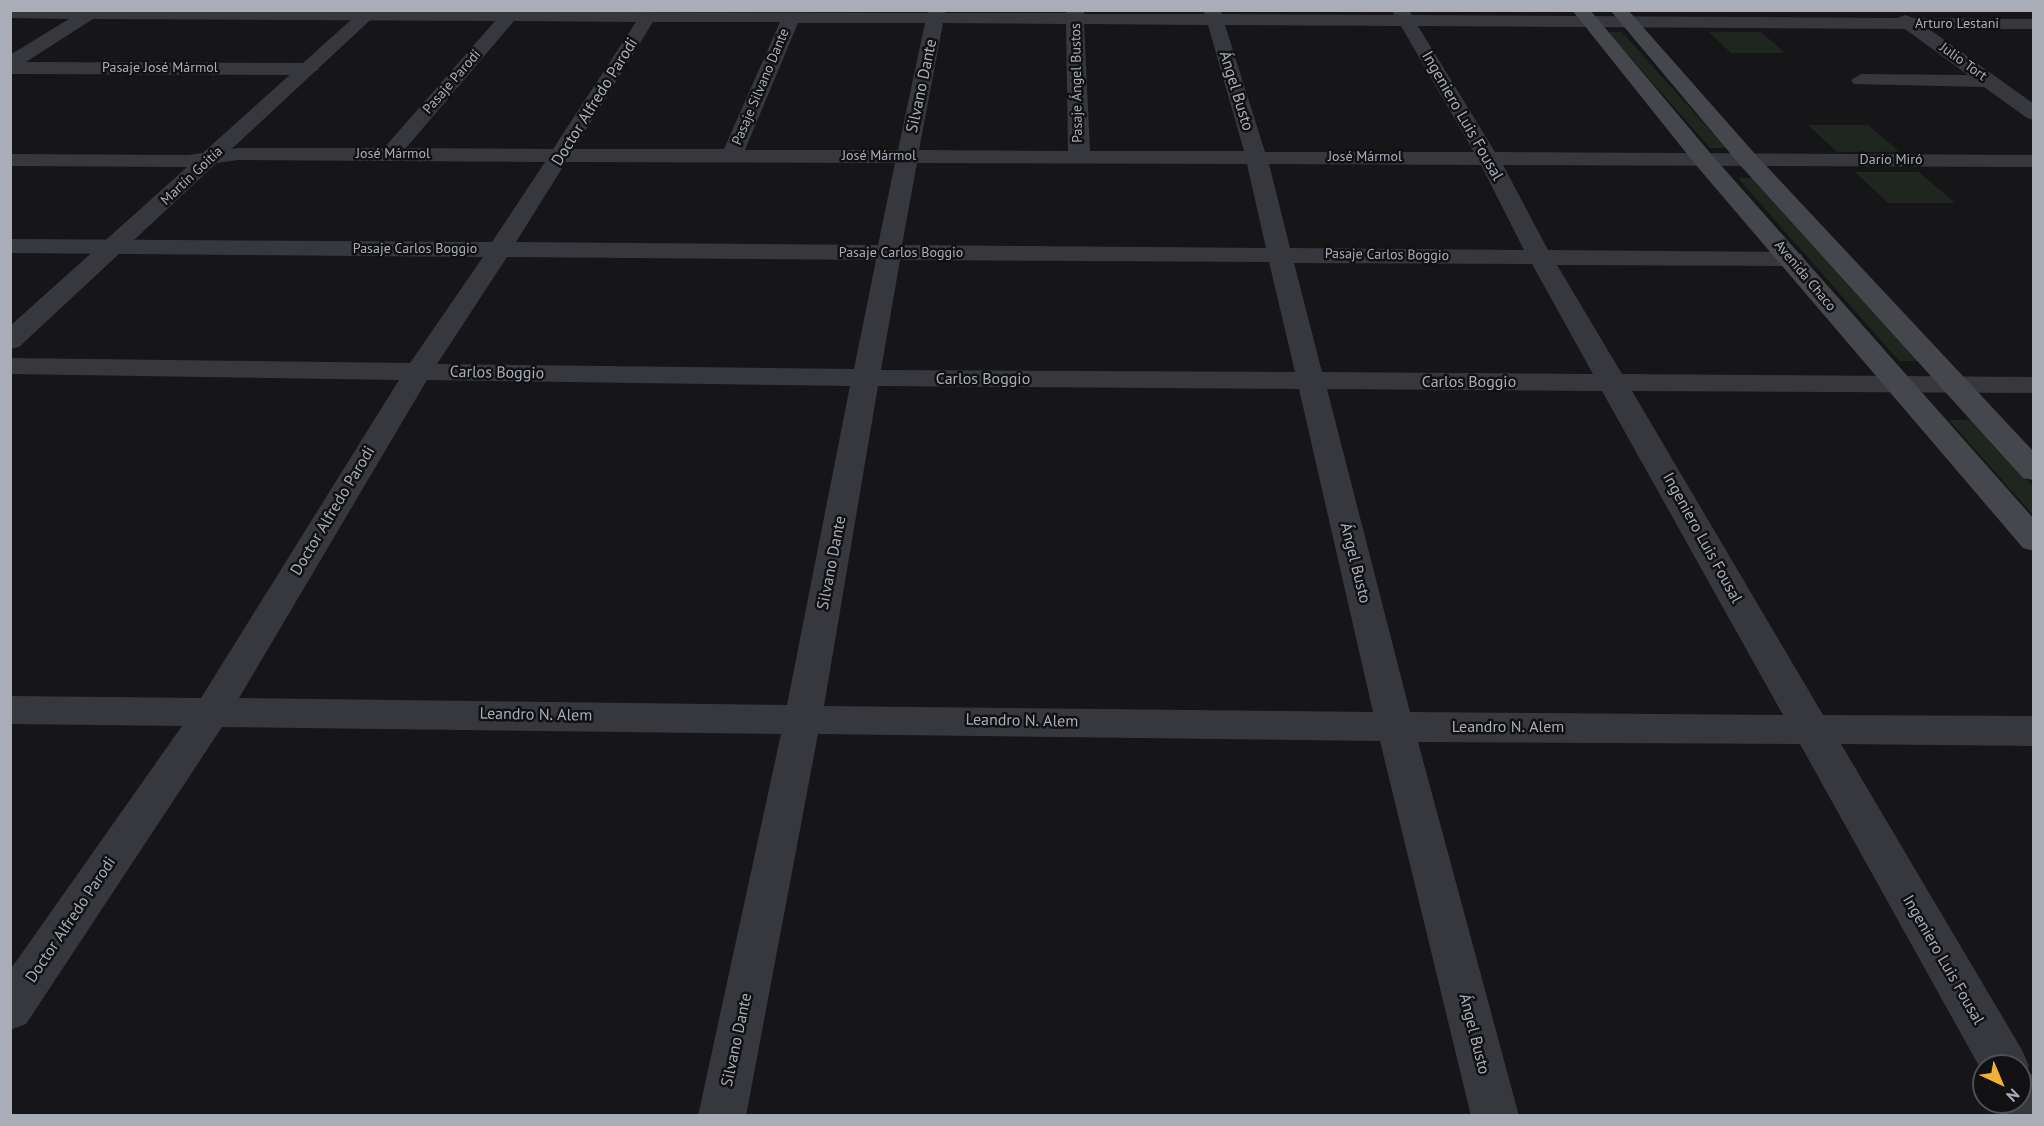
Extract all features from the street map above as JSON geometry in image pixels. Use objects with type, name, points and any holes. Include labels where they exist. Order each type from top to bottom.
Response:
[{"type":"main road","name":"Avenida Chaco","points":[[1584,15],[1703,159],[2034,540]]},
{"type":"main road","points":[[1623,16],[1748,160],[2034,471]]},
{"type":"street","name":"Julio Tort","points":[[1892,10],[2034,114]]},
{"type":"street","points":[[10,66],[93,12]]},
{"type":"street","name":"Martín Goitía","points":[[10,341],[371,12]]},
{"type":"street","name":"Arturo Lestani","points":[[10,13],[650,13],[791,17],[937,14],[1584,15],[1910,24],[2034,24]]},
{"type":"street","name":"Pasaje Parodi","points":[[390,154],[512,13]]},
{"type":"street","name":"Doctor Alfredo Parodi","points":[[10,1009],[212,712],[418,372],[561,156],[650,13]]},
{"type":"street","name":"Silvano Dante","points":[[722,1116],[803,717],[907,156],[937,14]]},
{"type":"street","name":"Pasaje Ángel Bustos","points":[[1076,14],[1079,156]]},
{"type":"street","name":"Ángel Busto","points":[[1213,15],[1256,157],[1395,727],[1495,1116]]},
{"type":"street","name":"Ingeniero Luis Fousal","points":[[1402,15],[1488,158],[1540,257],[1997,1054]]},
{"type":"street","name":"Pasaje Silvano Dante","points":[[732,156],[791,17]]},
{"type":"street","name":"Pasaje José Mármol","points":[[10,66],[309,69]]},
{"type":"street","points":[[1861,80],[1988,81]]},
{"type":"street","name":"José Mármol","points":[[10,160],[188,161],[238,154],[390,154],[1748,160]]},
{"type":"street","name":"Darío Miró","points":[[1748,160],[2034,160]]},
{"type":"street","name":"Pasaje Carlos Boggio","points":[[10,246],[1792,259]]},
{"type":"street","name":"Carlos Boggio","points":[[10,366],[866,378],[2034,385]]},
{"type":"street","name":"Leandro N. Alem","points":[[10,710],[803,717],[1395,727],[2034,731]]},
{"type":"shaded area","points":[[1608,32],[1622,32],[1726,148],[1710,148]]},
{"type":"shaded area","points":[[1709,32],[1761,32],[1785,53],[1731,53]]},
{"type":"shaded area","points":[[1808,125],[1868,125],[1900,152],[1837,152]]},
{"type":"shaded area","points":[[1855,172],[1919,172],[1955,203],[1888,203]]},
{"type":"shaded area","points":[[1738,178],[1755,178],[1920,361],[1899,361]]},
{"type":"shaded area","points":[[1949,420],[1974,420],[2033,486],[2033,515]]}]
